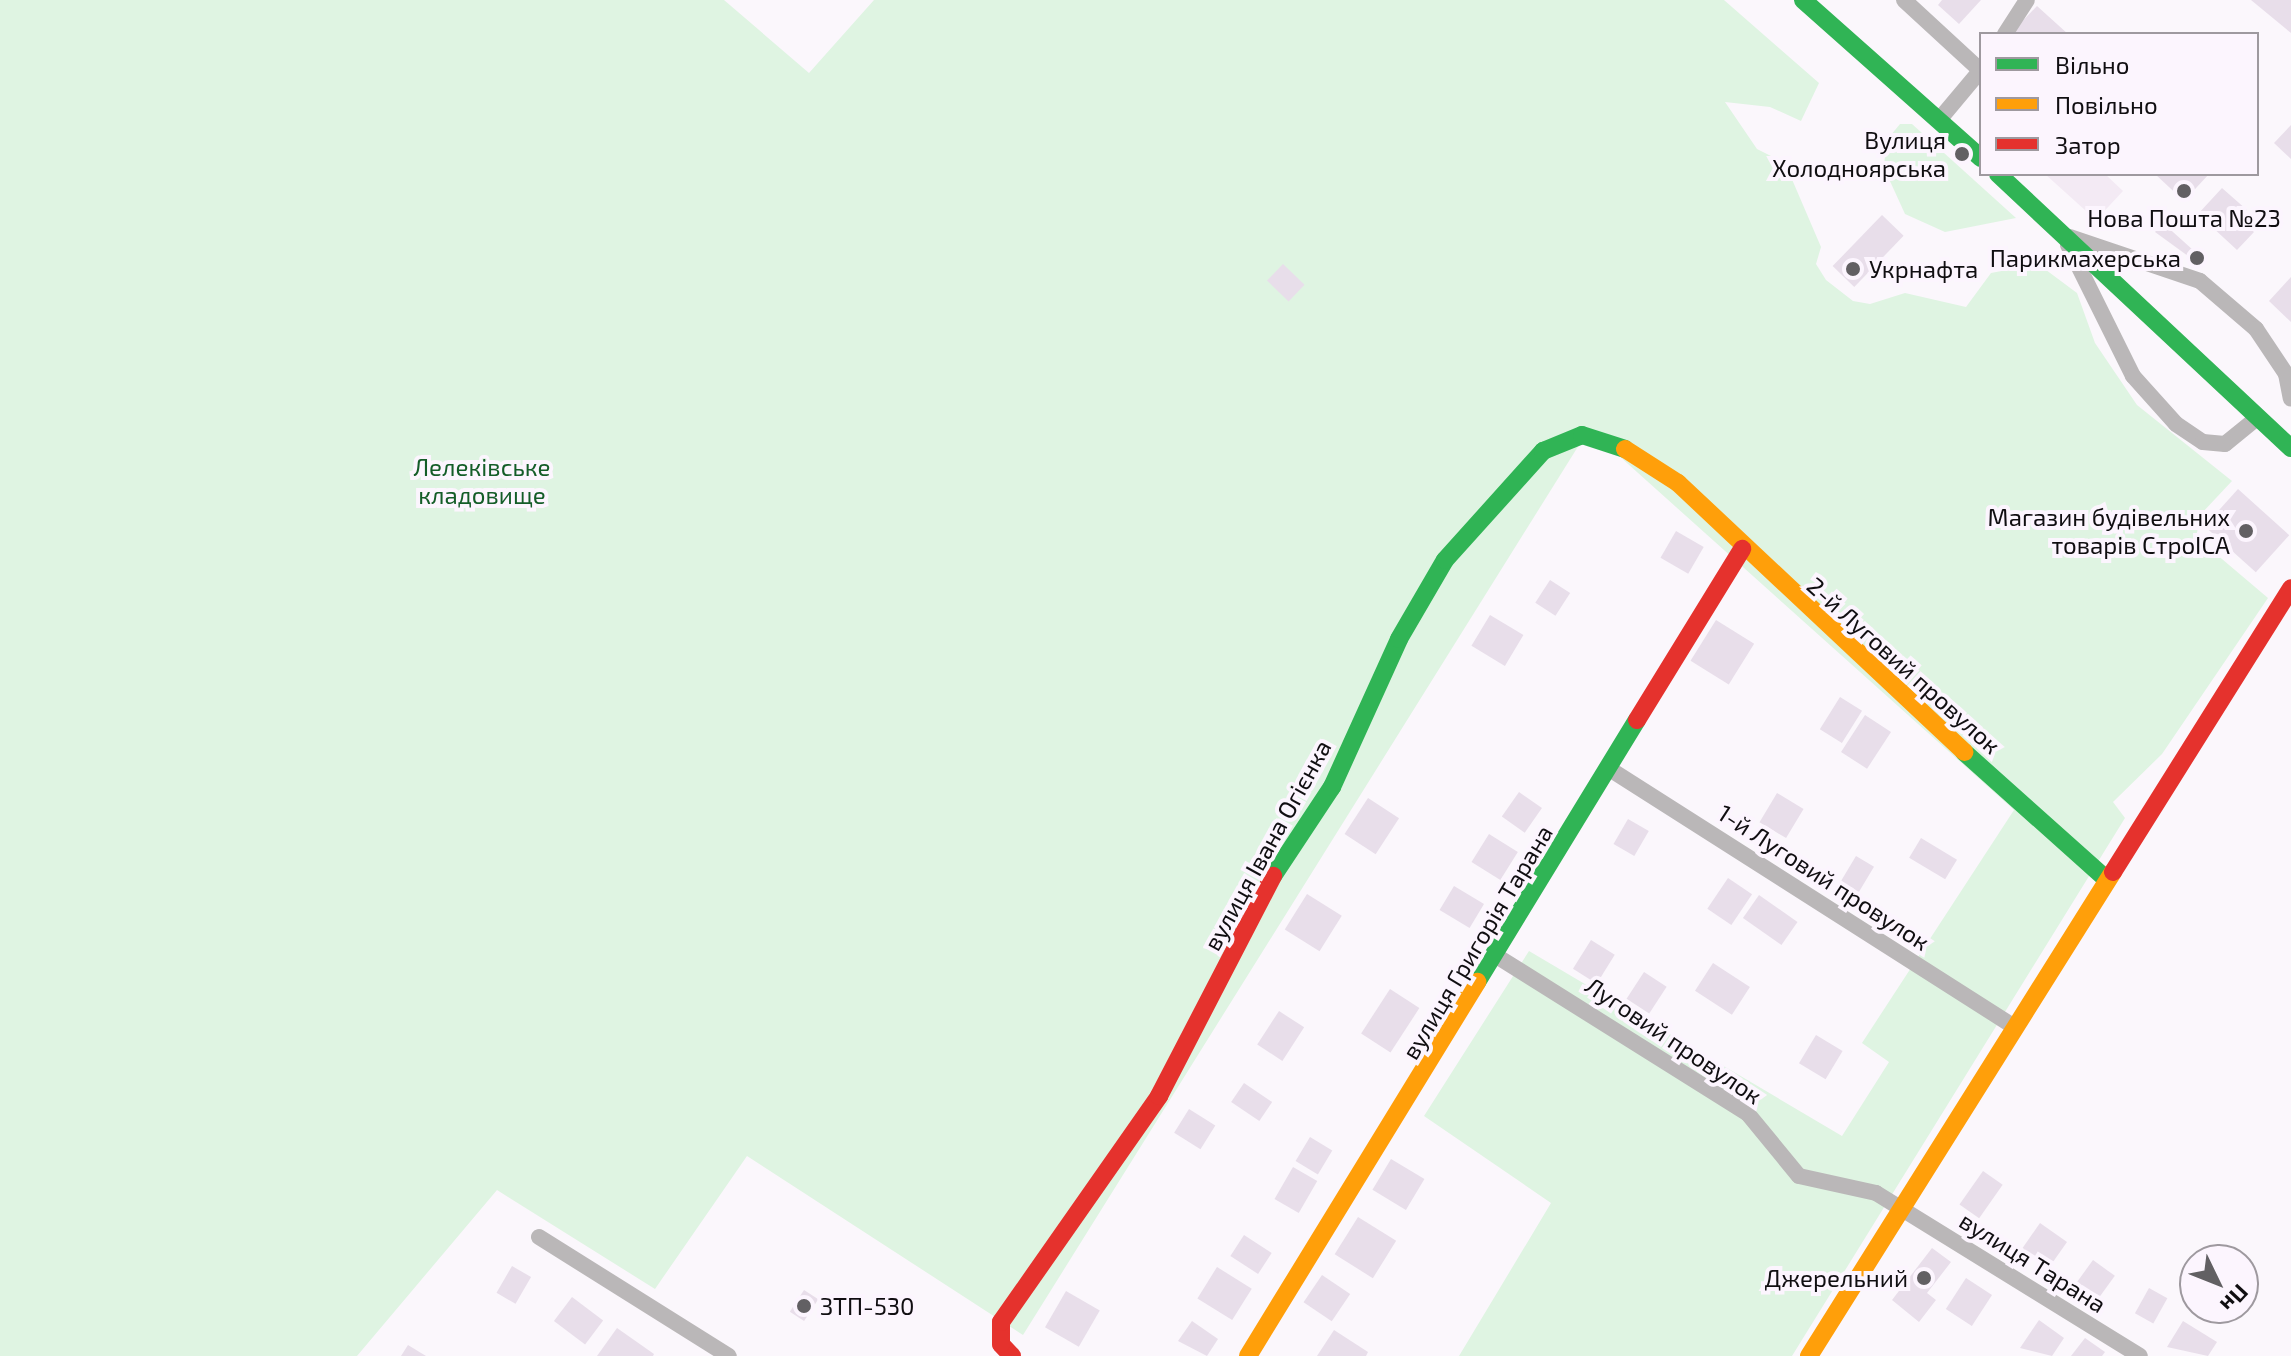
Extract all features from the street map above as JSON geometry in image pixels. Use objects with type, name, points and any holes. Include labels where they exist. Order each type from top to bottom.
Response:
[{"type":"street","points":[[1803,0],[1979,156]]},
{"type":"street","points":[[1904,0],[1979,69]]},
{"type":"street","points":[[2006,32],[2027,0]]},
{"type":"street","points":[[1939,120],[1979,73]]},
{"type":"street","points":[[2000,176],[2257,418],[2290,442]]},
{"type":"street","points":[[2064,236],[2200,281],[2256,329],[2286,374],[2291,399]]},
{"type":"street","points":[[2064,236],[2133,376],[2176,424],[2203,442],[2225,444],[2257,418]]},
{"type":"street","name":"вулиця Івана Огієнка","points":[[1012,1356],[1001,1344],[1001,1322],[1104,1166],[1159,1096],[1274,874],[1332,787],[1399,639],[1445,560],[1543,451],[1582,435],[1619,445],[1678,483]]},
{"type":"street","name":"2-й Луговий провулок","points":[[1678,483],[1742,549],[2104,877]]},
{"type":"street","name":"вулиця Григорія Тарана","points":[[1248,1356],[1498,957],[1608,768],[1742,549]]},
{"type":"street","points":[[1809,1356],[2104,877],[2291,588]]},
{"type":"street","name":"1-й Луговий провулок","points":[[1608,768],[2014,1027]]},
{"type":"street","name":"Луговий провулок","points":[[1498,957],[1748,1114],[1799,1176],[1876,1193],[1901,1208]]},
{"type":"street","name":"вулиця Тарана","points":[[1901,1208],[2140,1356]]},
{"type":"street","points":[[539,1237],[729,1356]]},
{"type":"shaded area","points":[[2047,176],[2107,176],[2123,191],[2096,220]]},
{"type":"green space","name":"Лелеківське кладовище","points":[[0,0],[724,0],[809,73],[874,0],[1724,0],[1819,83],[1801,121],[1770,107],[1725,102],[1757,149],[1785,163],[1821,247],[1816,264],[1826,280],[1853,301],[1870,304],[1905,293],[1966,307],[1991,273],[2038,264],[2077,293],[2095,343],[2137,405],[2232,481],[2201,514],[2196,537],[2268,598],[2162,754],[2113,802],[2125,818],[1792,1356],[1459,1356],[1551,1203],[1424,1116],[1529,951],[1842,1136],[1889,1062],[1862,1043],[2014,810],[1589,429],[1023,1335],[747,1156],[655,1289],[497,1190],[357,1356],[0,1356]]},
{"type":"green space","points":[[1900,124],[1912,124],[2016,218],[1945,232],[1905,214],[1884,168],[1886,141]]},
{"type":"building","points":[[1942,0],[1981,0],[1959,24],[1938,5]]},
{"type":"building","points":[[2251,0],[2291,0],[2291,33]]},
{"type":"building","points":[[2037,6],[2066,32],[2012,32]]},
{"type":"building","points":[[2291,125],[2291,159],[2274,143]]},
{"type":"building","name":"Нова Пошта №23","points":[[2157,176],[2207,176],[2184,201]]},
{"type":"building","points":[[2222,188],[2247,210],[2239,219],[2254,232],[2237,250],[2198,214]]},
{"type":"building","points":[[1882,215],[1904,236],[1854,287],[1833,266]]},
{"type":"building","points":[[2163,223],[2203,259],[2199,264],[2155,232]]},
{"type":"building","points":[[1283,264],[1305,285],[1289,301],[1267,281]]},
{"type":"building","points":[[2291,277],[2291,322],[2269,301]]},
{"type":"building","name":"Магазин будівельних товарів СтроІСА","points":[[2238,489],[2289,535],[2256,572],[2205,526]]},
{"type":"building","points":[[1676,531],[1704,547],[1688,574],[1660,558]]},
{"type":"building","points":[[1550,580],[1570,593],[1555,616],[1535,603]]},
{"type":"building","points":[[1490,615],[1523,635],[1505,666],[1471,646]]},
{"type":"building","points":[[1716,620],[1754,644],[1729,685],[1691,661]]},
{"type":"building","points":[[1840,697],[1862,711],[1842,743],[1820,729]]},
{"type":"building","points":[[1865,715],[1891,732],[1867,769],[1841,752]]},
{"type":"building","points":[[1519,792],[1542,808],[1525,833],[1502,817]]},
{"type":"building","points":[[1777,793],[1804,809],[1786,838],[1759,822]]},
{"type":"building","points":[[1368,798],[1399,818],[1376,854],[1345,834]]},
{"type":"building","points":[[1628,819],[1649,831],[1634,856],[1614,844]]},
{"type":"building","points":[[1489,834],[1518,852],[1500,880],[1472,862]]},
{"type":"building","points":[[1921,838],[1957,860],[1945,879],[1909,858]]},
{"type":"building","points":[[1856,856],[1874,867],[1854,900],[1836,889]]},
{"type":"building","points":[[1728,878],[1752,894],[1731,925],[1707,909]]},
{"type":"building","points":[[1454,886],[1484,904],[1470,928],[1440,910]]},
{"type":"building","points":[[1307,894],[1342,916],[1320,951],[1285,930]]},
{"type":"building","points":[[1759,895],[1798,922],[1781,945],[1743,918]]},
{"type":"building","points":[[1591,940],[1615,955],[1597,984],[1573,969]]},
{"type":"building","points":[[1713,963],[1750,987],[1732,1015],[1695,991]]},
{"type":"building","points":[[1644,972],[1667,987],[1649,1014],[1627,999]]},
{"type":"building","points":[[1390,989],[1419,1008],[1390,1053],[1361,1033]]},
{"type":"building","points":[[1279,1011],[1304,1027],[1282,1061],[1257,1045]]},
{"type":"building","points":[[1816,1035],[1843,1051],[1826,1079],[1799,1063]]},
{"type":"building","points":[[1244,1083],[1272,1102],[1259,1121],[1231,1102]]},
{"type":"building","points":[[1189,1109],[1215,1125],[1200,1149],[1174,1133]]},
{"type":"building","points":[[1310,1137],[1332,1150],[1318,1174],[1296,1161]]},
{"type":"building","points":[[1391,1159],[1424,1179],[1406,1210],[1372,1190]]},
{"type":"building","points":[[1293,1167],[1317,1181],[1299,1213],[1274,1199]]},
{"type":"building","points":[[1983,1171],[2003,1185],[1979,1218],[1959,1205]]},
{"type":"building","points":[[1358,1217],[1396,1241],[1373,1278],[1335,1254]]},
{"type":"building","points":[[2040,1223],[2067,1242],[2049,1267],[2022,1248]]},
{"type":"building","points":[[1244,1235],[1272,1253],[1258,1274],[1230,1256]]},
{"type":"building","name":"Джерельний","points":[[1932,1248],[1951,1262],[1927,1293],[1936,1300],[1919,1322],[1892,1300]]},
{"type":"building","points":[[2093,1260],[2115,1276],[2098,1299],[2076,1283]]},
{"type":"building","points":[[512,1266],[531,1277],[516,1304],[497,1293]]},
{"type":"building","points":[[1217,1267],[1252,1289],[1232,1320],[1197,1298]]},
{"type":"building","points":[[1322,1275],[1350,1294],[1332,1321],[1304,1302]]},
{"type":"building","points":[[1966,1278],[1992,1295],[1972,1326],[1946,1309]]},
{"type":"building","points":[[2149,1288],[2167,1298],[2153,1324],[2135,1313]]},
{"type":"building","name":"ЗТП-530","points":[[804,1290],[818,1299],[804,1321],[790,1312]]},
{"type":"building","points":[[1066,1291],[1100,1310],[1079,1347],[1045,1327]]},
{"type":"building","points":[[572,1297],[603,1320],[585,1344],[554,1321]]},
{"type":"building","points":[[2039,1320],[2064,1338],[2052,1356],[2020,1348]]},
{"type":"building","points":[[1192,1321],[1218,1339],[1207,1356],[1178,1341]]},
{"type":"building","points":[[2181,1324],[2188,1324],[2217,1342],[2208,1356],[2167,1347]]},
{"type":"building","points":[[617,1328],[654,1354],[653,1356],[597,1356]]},
{"type":"building","points":[[1334,1330],[1368,1352],[1366,1356],[1317,1356]]},
{"type":"building","points":[[2085,1338],[2105,1352],[2102,1356],[2071,1356]]},
{"type":"building","points":[[408,1345],[426,1356],[401,1356]]},
{"type":"traffic: fast","points":[[1803,0],[1979,156]]},
{"type":"traffic: fast","points":[[2000,176],[2291,448]]},
{"type":"traffic: fast","points":[[1273,876],[1332,787],[1399,639],[1445,560],[1543,451],[1582,435],[1625,449]]},
{"type":"traffic: fast","points":[[1477,982],[1637,720]]},
{"type":"traffic: fast","points":[[1964,752],[2104,877]]},
{"type":"traffic: slow","points":[[1625,449],[1678,483],[1964,752]]},
{"type":"traffic: slow","points":[[1809,1356],[2113,872]]},
{"type":"traffic: slow","points":[[1248,1356],[1477,982]]},
{"type":"traffic: jam","points":[[1637,720],[1742,549]]},
{"type":"traffic: jam","points":[[2113,872],[2291,588]]},
{"type":"traffic: jam","points":[[1012,1356],[1001,1344],[1001,1322],[1159,1096],[1273,876]]},
{"type":"place","name":"Вулиця Холодноярська","points":[[1962,154]]},
{"type":"place","name":"Нова Пошта №23","points":[[2184,191]]},
{"type":"place","name":"Парикмахерська","points":[[2197,258]]},
{"type":"place","name":"Укрнафта","points":[[1853,269]]},
{"type":"place","name":"Магазин будівельних товарів СтроІСА","points":[[2246,531]]},
{"type":"place","name":"Джерельний","points":[[1924,1278]]},
{"type":"place","name":"ЗТП-530","points":[[804,1306]]}]
